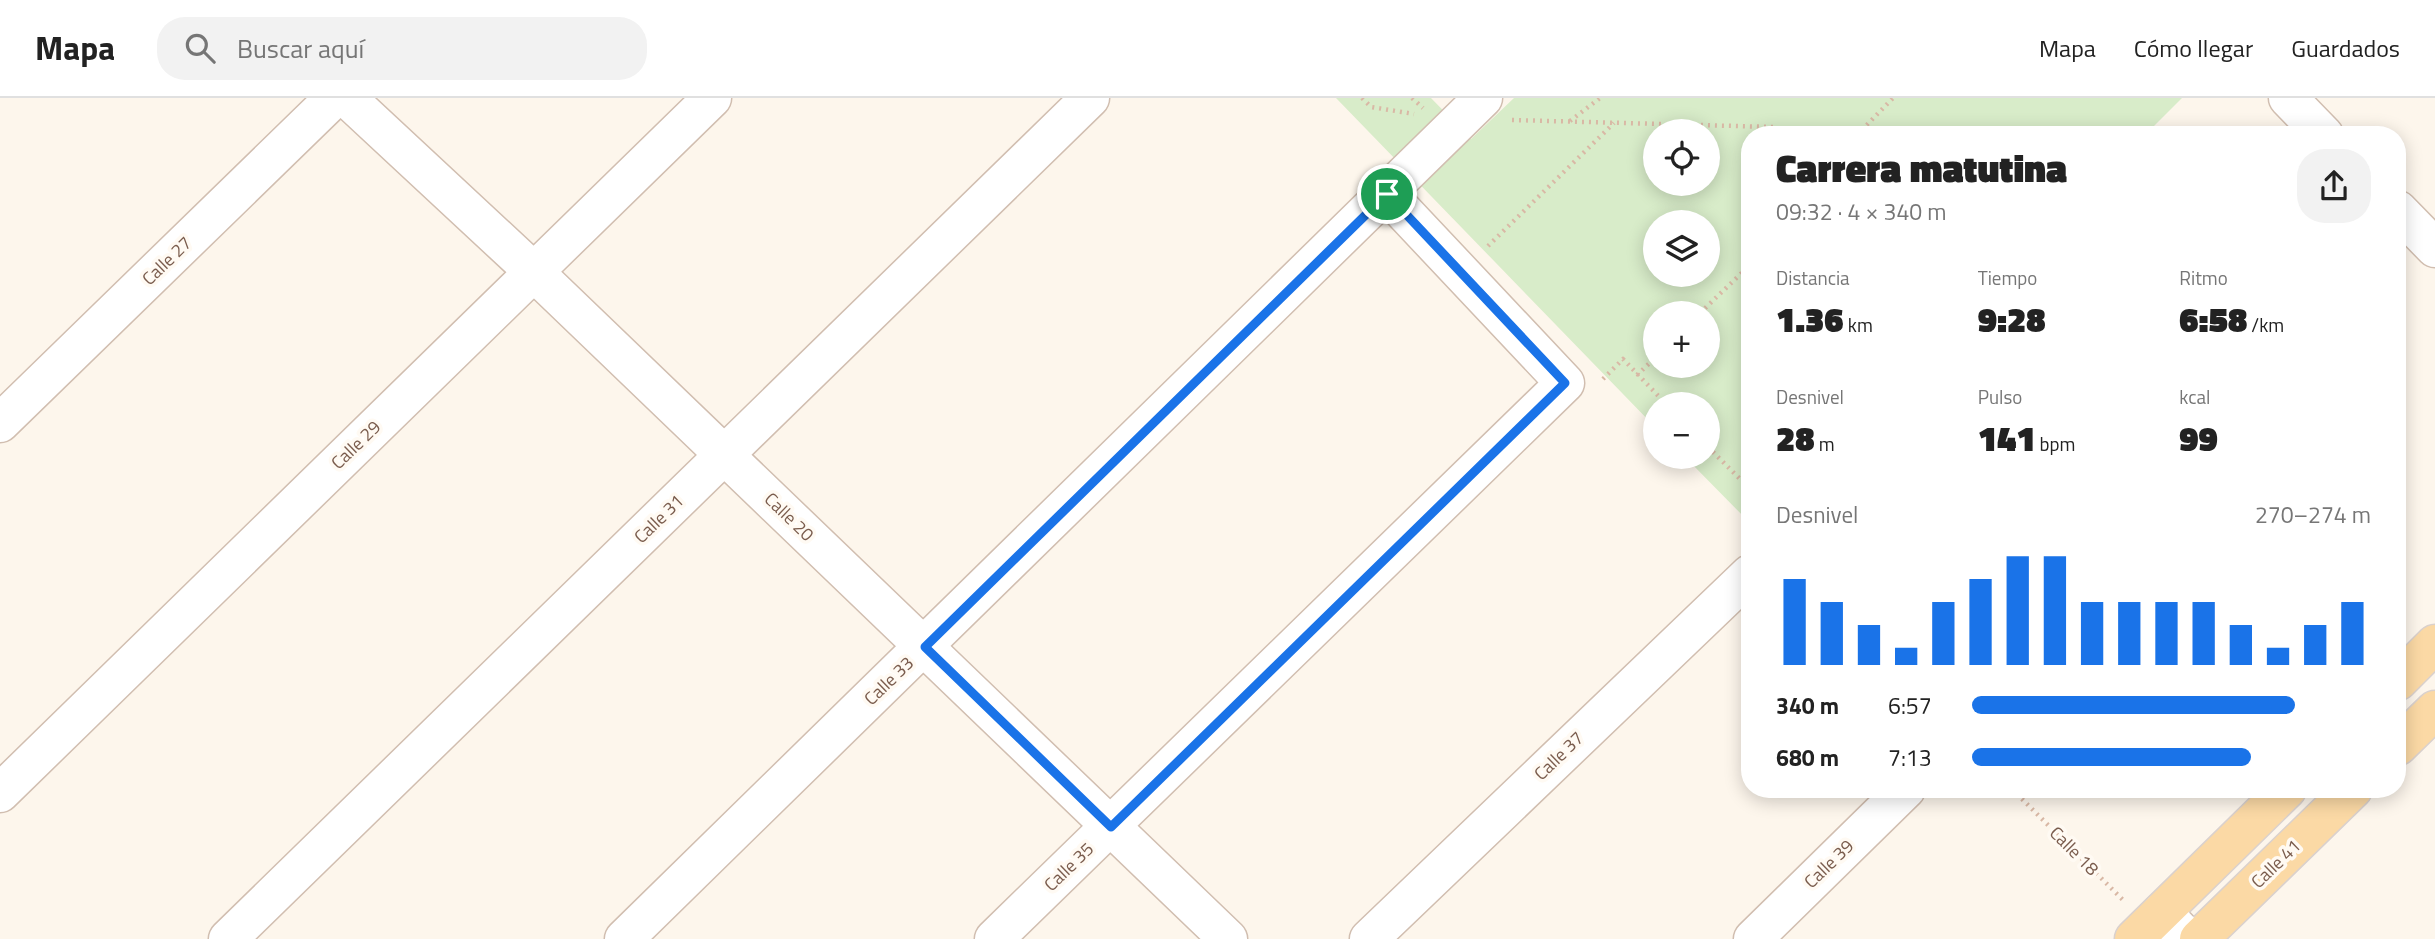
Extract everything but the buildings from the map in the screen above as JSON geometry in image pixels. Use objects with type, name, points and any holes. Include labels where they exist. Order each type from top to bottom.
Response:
[{"type":"main road","points":[[2406,673],[2435,644]]},
{"type":"main road","points":[[2406,738],[2435,710]]},
{"type":"main road","points":[[2134,939],[2278,798]]},
{"type":"main road","name":"Calle 41","points":[[2199,939],[2344,798]]},
{"type":"street","name":"Calle 27","points":[[0,423],[334,98]]},
{"type":"street","name":"Calle 20","points":[[347,98],[534,272],[1228,939]]},
{"type":"street","name":"Calle 29","points":[[0,793],[712,98]]},
{"type":"street","name":"Calle 31","points":[[228,939],[1090,98]]},
{"type":"street","points":[[2288,98],[2315,126]]},
{"type":"street","name":"Calle 33","points":[[624,939],[1387,194],[1496,109]]},
{"type":"street","name":"Calle 35","points":[[994,939],[1565,383],[1387,194]]},
{"type":"street","points":[[2406,218],[2435,248]]},
{"type":"street","name":"Calle 37","points":[[1369,939],[1741,583]]},
{"type":"street","name":"Calle 39","points":[[1753,939],[1897,798]]},
{"type":"path","points":[[1362,98],[1371,107],[1421,115]]},
{"type":"path","points":[[1569,121],[1600,98]]},
{"type":"path","points":[[1866,126],[1893,98]]},
{"type":"path","points":[[1496,109],[1569,121],[1741,126]]},
{"type":"path","points":[[1480,254],[1615,122]]},
{"type":"path","points":[[1712,301],[1741,274]]},
{"type":"path","points":[[1603,379],[1623,359],[1654,392]]},
{"type":"path","points":[[1637,374],[1643,369]]},
{"type":"path","points":[[1720,459],[1741,480]]},
{"type":"path","name":"Calle 18","points":[[2022,798],[2158,918]]},
{"type":"green space","points":[[1336,98],[1431,98],[1471,139],[1514,98],[2182,98],[2154,126],[1741,126],[1741,514],[1697,469],[1720,469],[1720,392],[1643,392],[1643,415]]},
{"type":"route","points":[[1387,194],[1565,383],[1111,827],[925,647],[1387,194]]}]
